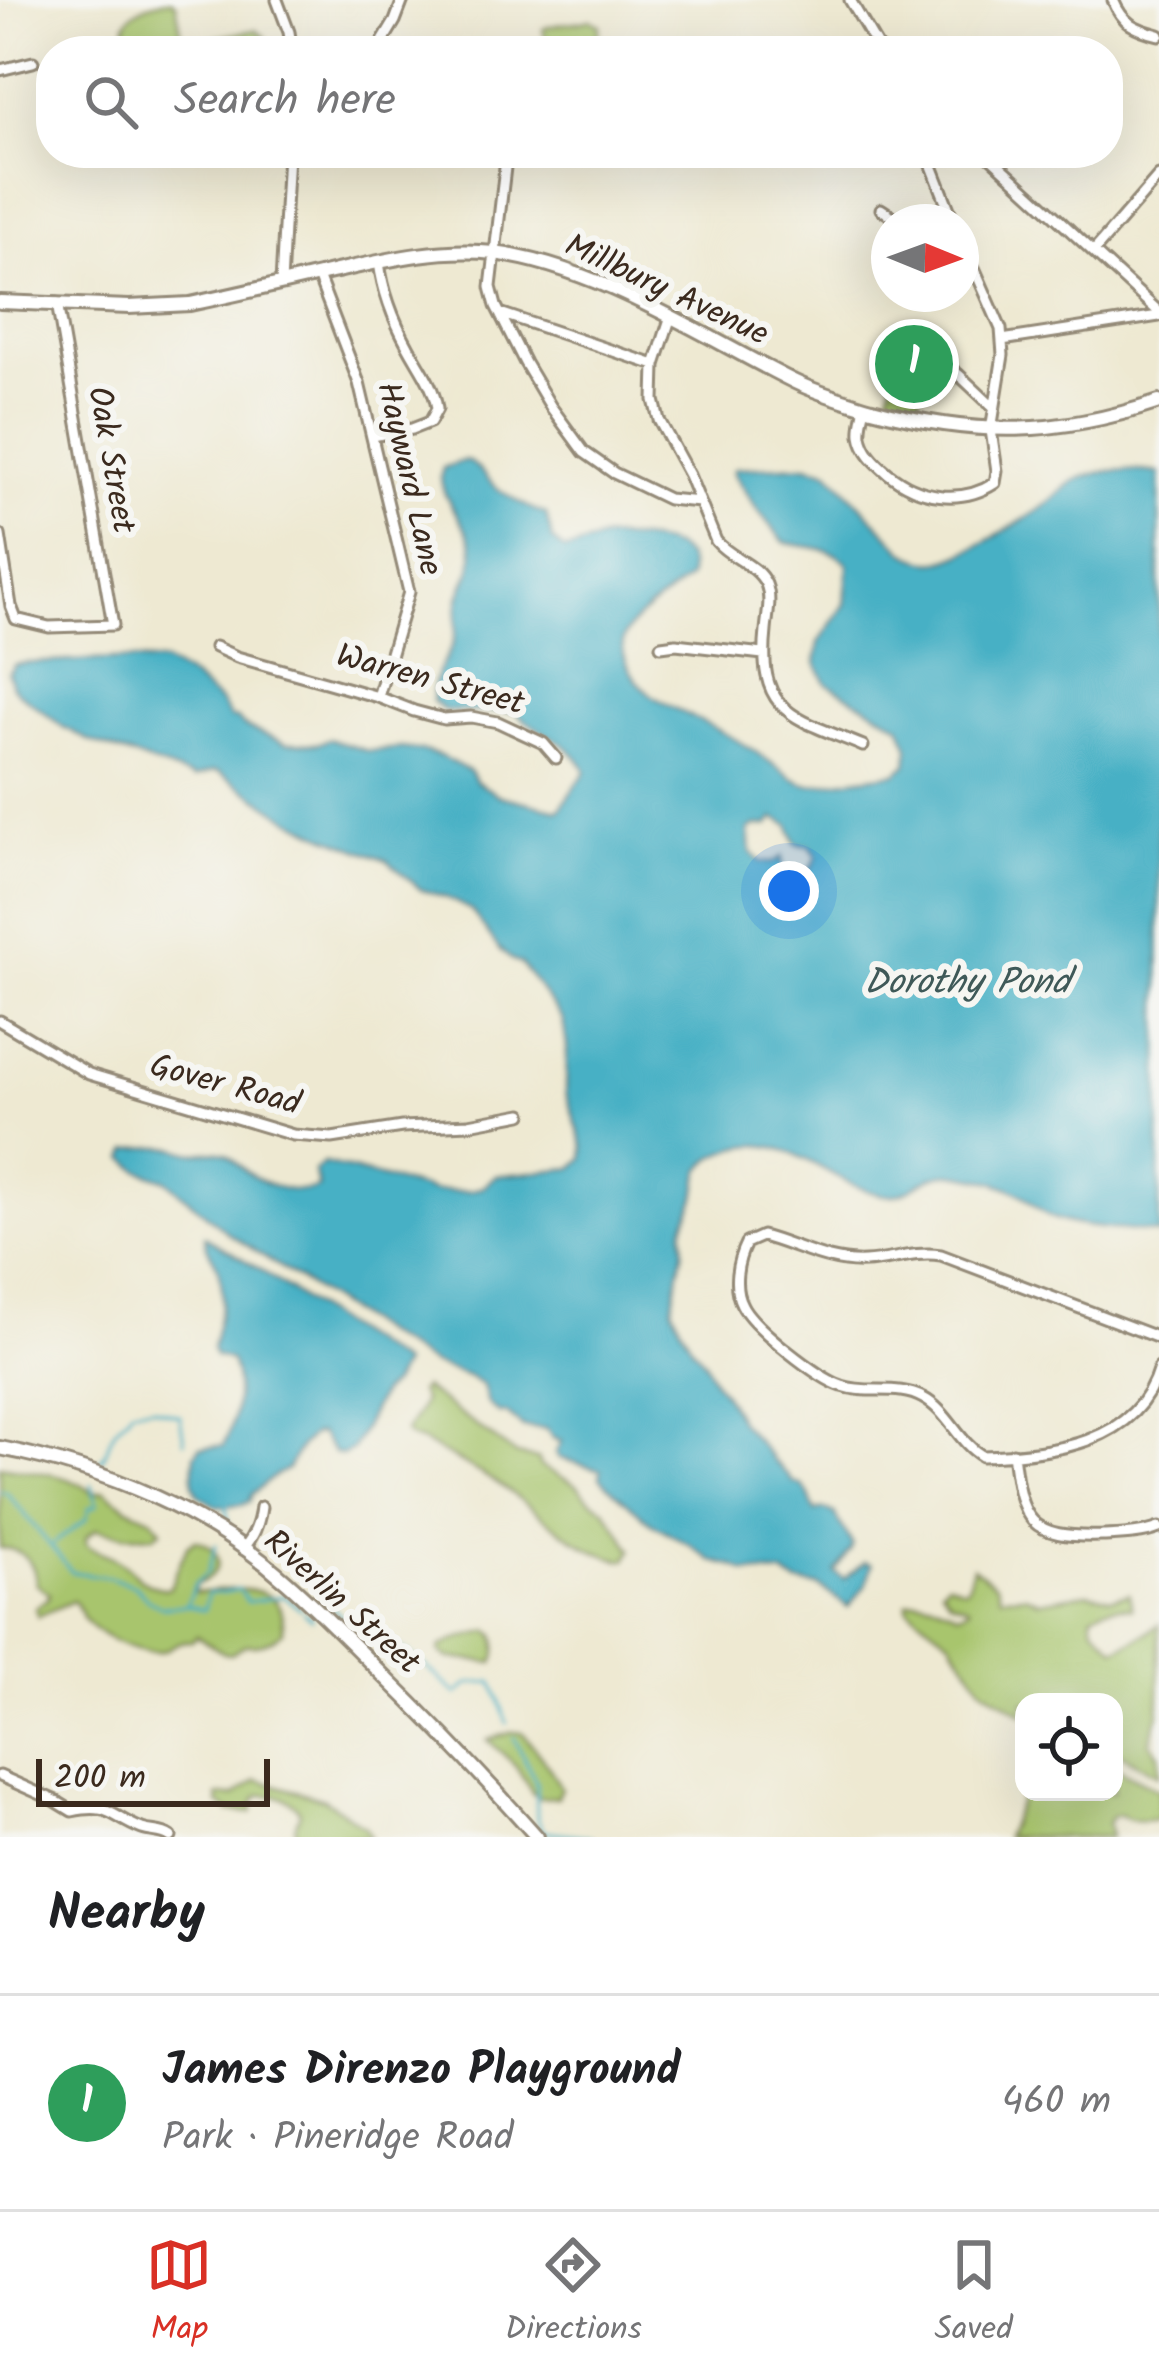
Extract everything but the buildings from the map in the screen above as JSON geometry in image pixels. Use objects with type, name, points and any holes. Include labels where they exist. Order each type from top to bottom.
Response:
[{"type":"main road","name":"Millbury Avenue","points":[[0,302],[190,304],[379,262],[445,252],[496,254],[557,268],[670,316],[836,399],[937,424],[1013,430],[1122,415],[1159,404]]},
{"type":"main road","name":"Riverlin Street","points":[[0,1448],[67,1464],[146,1492],[285,1579],[466,1757],[537,1837]]},
{"type":"street","points":[[277,0],[290,36]]},
{"type":"street","points":[[386,36],[403,0]]},
{"type":"street","points":[[850,0],[871,36]]},
{"type":"street","points":[[1113,0],[1132,28],[1159,35]]},
{"type":"street","points":[[0,70],[34,62]]},
{"type":"street","points":[[280,284],[287,168]]},
{"type":"street","points":[[505,168],[491,287],[500,314],[551,406],[584,452],[614,473],[668,499],[700,502]]},
{"type":"street","points":[[933,168],[947,204]]},
{"type":"street","points":[[1003,168],[1159,314]]},
{"type":"street","points":[[1094,251],[1159,176]]},
{"type":"street","points":[[372,436],[430,422],[437,409],[430,384],[384,294],[379,262]]},
{"type":"street","name":"Hayward Lane","points":[[318,276],[359,383],[409,592],[378,697]]},
{"type":"street","points":[[865,406],[860,428],[868,453],[910,488],[951,496],[990,486],[997,478],[991,430],[1003,355],[996,315],[979,284]]},
{"type":"street","name":"Oak Street","points":[[0,535],[15,617],[50,627],[112,625],[57,303]]},
{"type":"street","points":[[500,314],[655,365]]},
{"type":"street","points":[[1002,340],[1159,314]]},
{"type":"street","points":[[670,316],[655,365],[653,392],[659,420],[689,475],[716,542],[756,571],[767,588],[763,654],[768,688],[781,706],[863,746]]},
{"type":"street","points":[[901,329],[994,408]]},
{"type":"street","points":[[661,646],[763,654]]},
{"type":"street","name":"Warren Street","points":[[215,647],[414,711],[498,722],[543,743],[556,758]]},
{"type":"street","name":"Gover Road","points":[[0,1021],[89,1074],[293,1136],[332,1138],[522,1114]]},
{"type":"street","points":[[1159,1338],[941,1255],[913,1254],[861,1263],[814,1254],[762,1236],[746,1243],[738,1268],[742,1307],[807,1365],[837,1385],[926,1399],[977,1454],[1088,1441],[1135,1413],[1159,1369]]},
{"type":"street","points":[[1013,1453],[1020,1503],[1044,1530],[1083,1537],[1159,1528]]},
{"type":"street","points":[[243,1549],[253,1538],[261,1507]]},
{"type":"street","points":[[0,1776],[72,1811],[96,1807],[171,1837]]},
{"type":"green space","points":[[176,3],[182,36],[128,36],[127,22],[149,5]]},
{"type":"green space","points":[[591,19],[600,25],[598,36],[545,36],[543,29]]},
{"type":"green space","points":[[255,30],[264,36],[225,36]]},
{"type":"green space","points":[[883,343],[925,354],[952,373],[925,377],[919,402],[887,400],[894,377]]},
{"type":"green space","points":[[423,1388],[517,1455],[538,1459],[540,1466],[577,1485],[605,1509],[632,1550],[626,1560],[578,1542],[494,1481],[409,1437],[405,1432],[422,1405],[419,1392]]},
{"type":"green space","points":[[0,1466],[61,1477],[93,1493],[105,1491],[153,1519],[161,1530],[154,1536],[96,1529],[86,1537],[89,1547],[120,1561],[149,1584],[170,1587],[187,1546],[195,1540],[207,1544],[218,1563],[210,1577],[195,1585],[195,1593],[240,1589],[267,1595],[282,1615],[283,1632],[231,1654],[197,1636],[156,1651],[109,1638],[89,1624],[73,1601],[38,1616],[35,1608],[49,1593],[36,1584],[26,1558],[0,1548]]},
{"type":"green space","points":[[973,1567],[996,1585],[1000,1596],[1025,1595],[1039,1601],[1089,1593],[1111,1598],[1129,1594],[1132,1608],[1105,1608],[1092,1616],[1094,1627],[1115,1648],[1159,1624],[1159,1714],[1150,1742],[1159,1754],[1159,1775],[1123,1755],[1123,1693],[1015,1693],[1015,1709],[983,1688],[950,1640],[908,1608],[907,1602],[920,1600],[959,1613],[968,1606],[950,1600],[941,1588],[948,1582],[967,1587]]},
{"type":"green space","points":[[489,1630],[497,1642],[494,1663],[448,1658],[440,1652],[451,1642]]},
{"type":"green space","points":[[523,1733],[549,1767],[561,1788],[557,1797],[533,1794],[516,1766],[488,1740]]},
{"type":"green space","points":[[1123,1772],[1159,1790],[1159,1818],[1139,1821],[1113,1816],[1108,1823],[1111,1837],[1005,1837],[1020,1801],[1123,1801]]},
{"type":"green space","points":[[257,1780],[324,1799],[366,1828],[370,1837],[297,1833],[300,1812],[277,1796],[260,1795],[252,1813],[230,1811],[219,1804],[218,1796],[234,1796]]},
{"type":"water","name":"Dorothy Pond","points":[[465,460],[474,465],[506,494],[546,514],[552,539],[564,550],[620,538],[665,544],[683,554],[689,563],[689,578],[626,633],[623,648],[629,668],[658,699],[811,785],[896,773],[907,764],[909,747],[900,725],[826,683],[816,663],[819,642],[845,604],[848,564],[826,550],[784,542],[735,476],[736,468],[807,465],[828,470],[905,552],[935,561],[995,537],[1086,476],[1117,470],[1159,473],[1159,1234],[1063,1221],[1006,1187],[961,1175],[943,1174],[902,1193],[884,1195],[862,1189],[802,1157],[760,1145],[738,1148],[707,1164],[684,1228],[672,1307],[740,1422],[793,1482],[806,1489],[815,1511],[835,1514],[852,1544],[835,1572],[844,1579],[865,1562],[872,1564],[866,1585],[848,1607],[819,1586],[712,1561],[651,1523],[604,1482],[601,1470],[559,1458],[561,1441],[546,1429],[523,1427],[499,1413],[488,1404],[483,1386],[432,1364],[382,1334],[228,1233],[166,1180],[139,1170],[125,1158],[129,1150],[146,1148],[221,1152],[254,1177],[292,1190],[319,1187],[314,1171],[324,1163],[434,1191],[469,1191],[495,1176],[573,1168],[583,1158],[566,1093],[563,1020],[521,964],[499,949],[471,910],[420,889],[387,860],[288,818],[219,772],[194,778],[90,741],[19,693],[8,673],[14,665],[27,663],[164,662],[192,678],[231,718],[285,743],[317,744],[329,739],[368,751],[424,751],[469,771],[500,796],[559,810],[586,771],[572,752],[515,712],[447,711],[433,701],[435,679],[453,643],[458,602],[473,557],[466,529],[443,487],[443,468]],"holes":[[[774,818],[789,825],[796,844],[810,846],[817,857],[801,878],[777,884],[782,857],[773,863],[761,862],[751,852],[749,830],[769,825]]]},
{"type":"water","points":[[205,1236],[402,1364],[392,1384],[381,1393],[353,1449],[342,1455],[334,1453],[320,1433],[313,1434],[288,1469],[242,1505],[217,1507],[199,1495],[194,1485],[195,1454],[200,1447],[223,1446],[236,1393],[231,1361],[215,1356],[212,1349],[222,1292]]},
{"type":"waterway","points":[[100,1461],[132,1409],[152,1407],[180,1416],[184,1441]]},
{"type":"waterway","points":[[53,1544],[86,1520],[89,1508],[97,1505],[92,1485]]},
{"type":"waterway","points":[[0,1492],[6,1492],[72,1572],[135,1586],[163,1607],[186,1605],[195,1584],[208,1572],[216,1545]]},
{"type":"waterway","points":[[226,1504],[228,1525]]},
{"type":"waterway","points":[[186,1605],[204,1610],[208,1593],[239,1589],[247,1602],[284,1596],[300,1609]]},
{"type":"waterway","points":[[331,1606],[367,1642],[403,1650],[457,1694],[469,1684],[493,1682],[507,1723]]},
{"type":"waterway","points":[[304,1613],[312,1619]]},
{"type":"waterway","points":[[514,1738],[536,1782],[537,1818],[543,1831],[593,1837]]},
{"type":"place","name":"James Direnzo Playground","points":[[914,364]]}]
